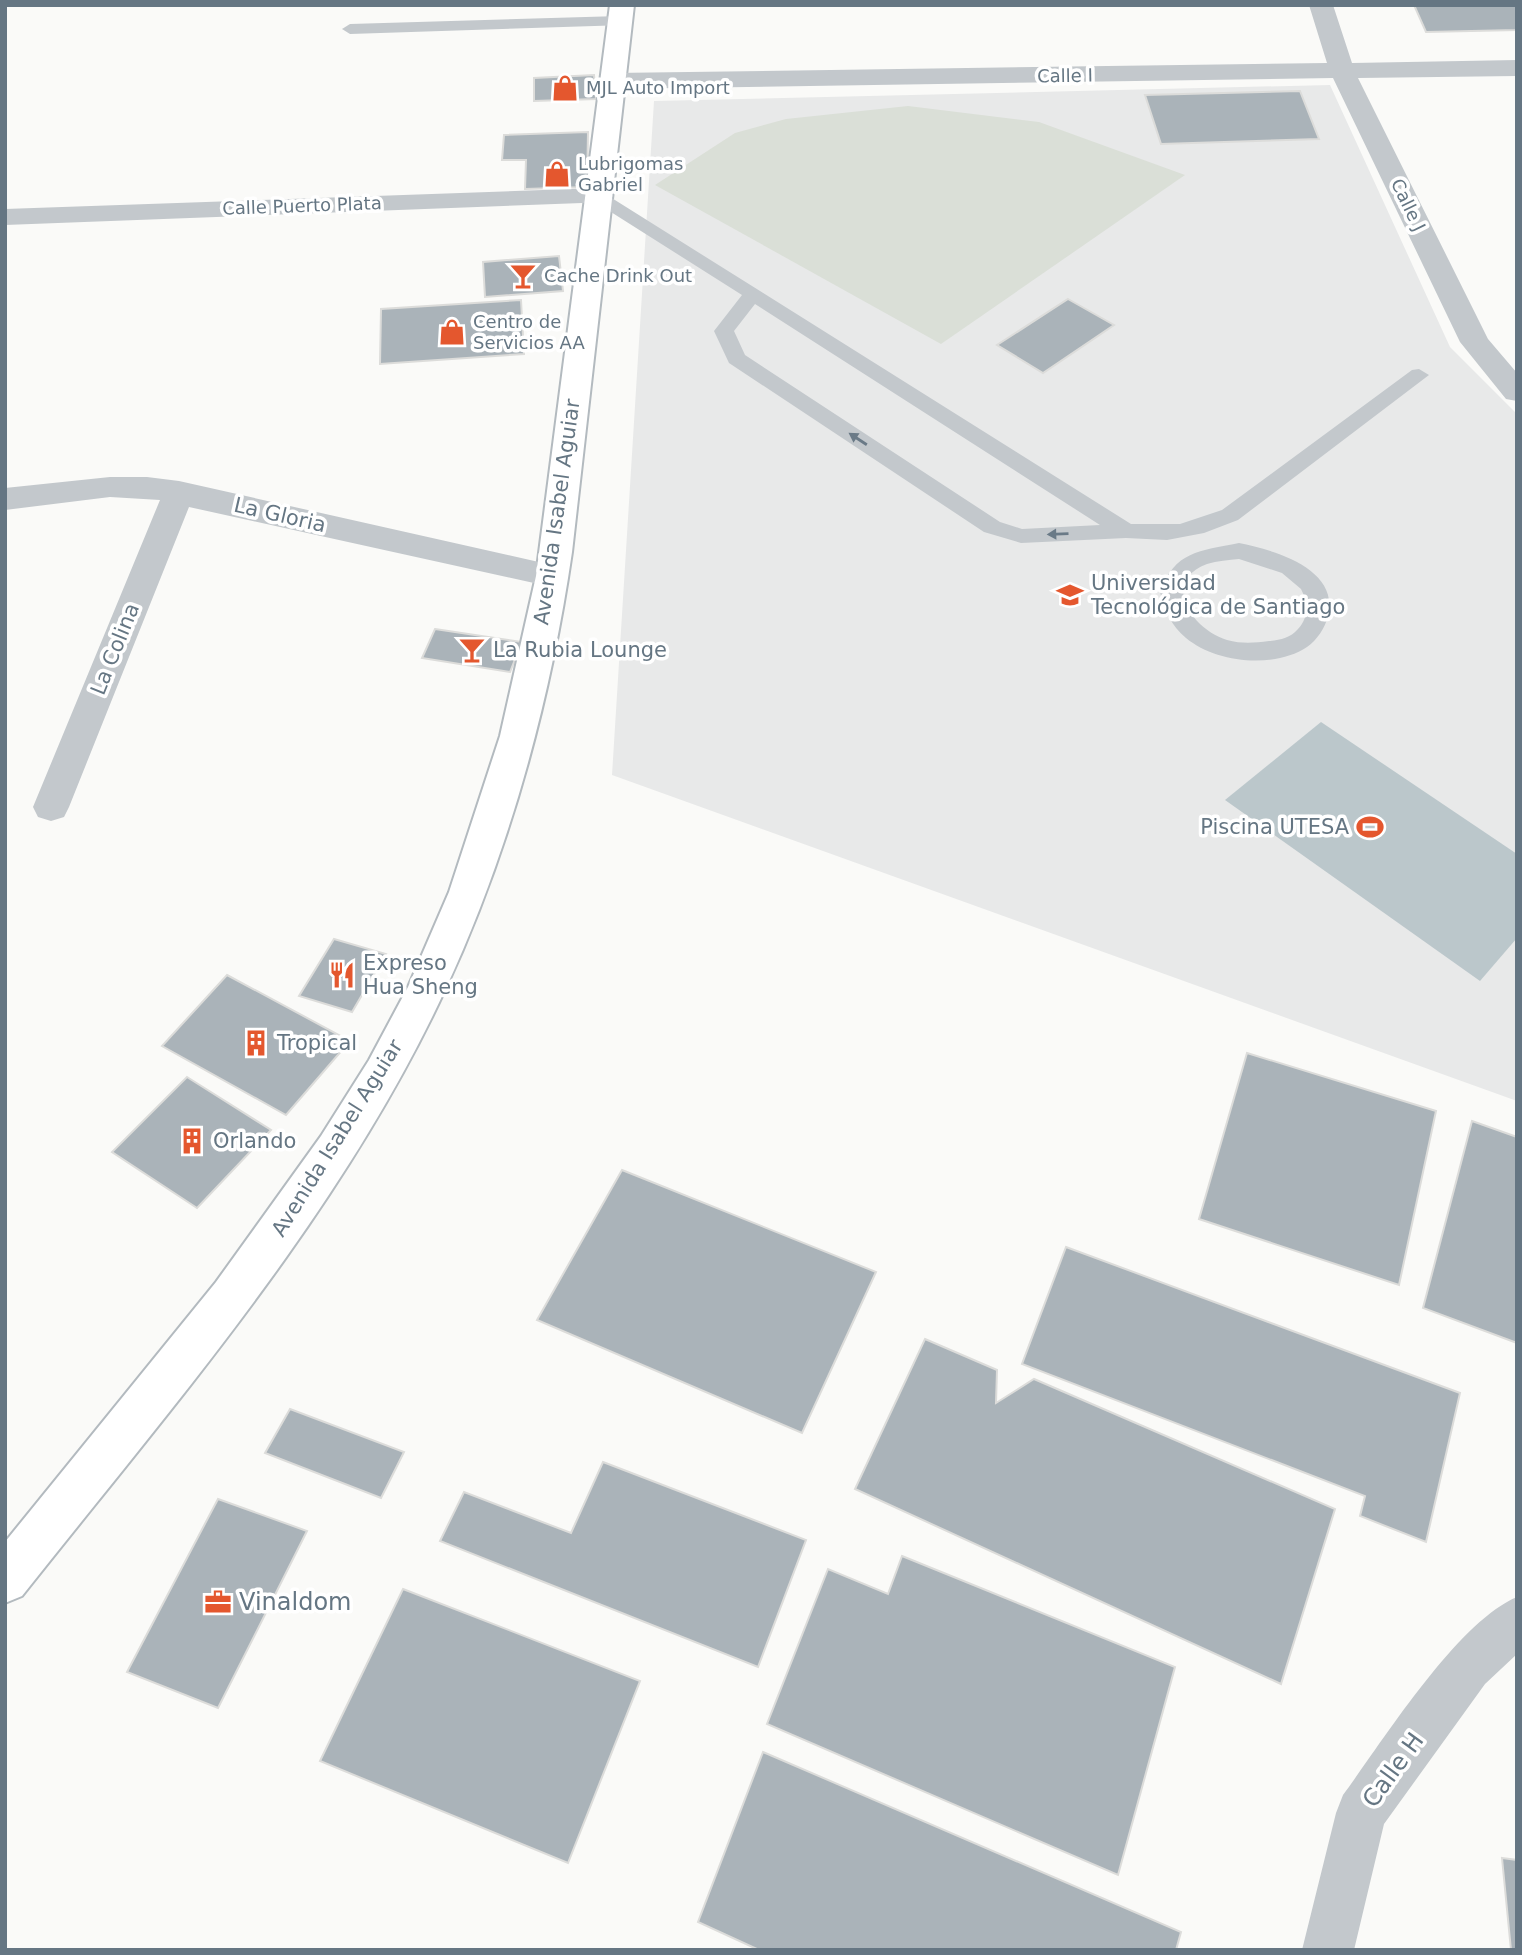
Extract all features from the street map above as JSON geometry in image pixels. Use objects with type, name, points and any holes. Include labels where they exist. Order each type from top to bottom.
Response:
[{"type":"main road","name":"Avenida Isabel Aguiar","points":[[5,1579],[260,1259],[375,1086],[424,992],[461,910],[493,828],[519,737],[552,576],[621,13]]},
{"type":"street","name":"Calle J","points":[[1321,5],[1343,73],[1475,341],[1517,392]]},
{"type":"street","name":"Calle I","points":[[613,81],[1343,73],[1517,68]]},
{"type":"street","name":"Calle Puerto Plata","points":[[5,217],[599,196]]},
{"type":"street","name":"La Gloria","points":[[5,499],[110,487],[147,487],[552,576]]},
{"type":"street","name":"La Colina","points":[[51,807],[179,492]]},
{"type":"street","name":"Calle H","points":[[1328,1950],[1361,1813],[1468,1667],[1517,1621]]},
{"type":"lane","points":[[350,29],[621,13]]},
{"type":"lane","points":[[599,196],[1126,531]]},
{"type":"lane","points":[[753,294],[724,331],[736,359],[992,527],[1021,536],[1126,531],[1172,534],[1197,530],[1230,515],[1419,375]]},
{"type":"lane","points":[[1197,530],[1212,553]]},
{"type":"lane","points":[[1238,551],[1258,554],[1276,560],[1298,574],[1314,593],[1318,608],[1315,622],[1307,635],[1293,645],[1253,653],[1230,651],[1192,633],[1179,620],[1172,605],[1171,590],[1175,576],[1186,565],[1212,553],[1238,551]]},
{"type":"shaded area","name":"Universidad Tecnológica de Santiago","points":[[1330,85],[1450,347],[1517,414],[1517,1101],[612,775],[654,101]]},
{"type":"shaded area","points":[[908,106],[1039,122],[1185,175],[941,344],[655,185],[735,133],[786,119]]},
{"type":"shaded area","name":"Piscina UTESA","points":[[1321,722],[1517,854],[1517,938],[1480,981],[1225,800]]},
{"type":"building","points":[[1414,5],[1517,5],[1517,30],[1426,32]]},
{"type":"building","name":"MJL Auto Import","points":[[594,75],[596,99],[534,101],[534,78]]},
{"type":"building","points":[[1300,91],[1319,139],[1161,144],[1145,95]]},
{"type":"building","name":"Lubrigomas Gabriel","points":[[588,132],[587,187],[525,189],[526,160],[502,160],[504,135]]},
{"type":"building","name":"Cache Drink Out","points":[[559,256],[563,291],[485,297],[483,262]]},
{"type":"building","points":[[1068,299],[1114,325],[1043,373],[997,345]]},
{"type":"building","name":"Centro de Servicios AA","points":[[521,300],[524,354],[380,364],[381,309]]},
{"type":"building","name":"La Rubia Lounge","points":[[435,629],[522,642],[510,672],[422,658]]},
{"type":"building","name":"Expreso Hua Sheng","points":[[334,939],[386,954],[352,1012],[299,996]]},
{"type":"building","name":"Tropical","points":[[227,975],[350,1041],[286,1115],[162,1046]]},
{"type":"building","points":[[1247,1053],[1436,1111],[1399,1285],[1199,1219]]},
{"type":"building","name":"Orlando","points":[[187,1077],[271,1130],[197,1208],[112,1152]]},
{"type":"building","points":[[1472,1121],[1517,1137],[1517,1343],[1423,1308]]},
{"type":"building","points":[[622,1170],[876,1272],[802,1433],[537,1320]]},
{"type":"building","points":[[1066,1247],[1460,1393],[1426,1542],[1360,1516],[1365,1496],[1022,1364]]},
{"type":"building","points":[[925,1339],[997,1370],[996,1403],[1034,1379],[1335,1509],[1281,1684],[855,1489]]},
{"type":"building","points":[[290,1409],[404,1452],[381,1498],[265,1453]]},
{"type":"building","points":[[603,1462],[806,1540],[758,1667],[440,1541],[464,1492],[571,1533]]},
{"type":"building","name":"Vinaldom","points":[[218,1499],[307,1531],[218,1708],[127,1672]]},
{"type":"building","points":[[902,1556],[1175,1667],[1118,1875],[767,1724],[828,1569],[888,1594]]},
{"type":"building","points":[[403,1589],[640,1681],[568,1863],[320,1761]]},
{"type":"building","points":[[763,1752],[1181,1932],[1176,1950],[759,1950],[698,1922]]},
{"type":"building","points":[[1502,1858],[1517,1860],[1517,1950],[1511,1950]]},
{"type":"place","name":"MJL Auto Import","points":[[565,88]]},
{"type":"place","name":"Lubrigomas Gabriel","points":[[557,174]]},
{"type":"place","name":"Cache Drink Out","points":[[523,276]]},
{"type":"place","name":"Centro de Servicios AA","points":[[452,332]]},
{"type":"place","name":"Universidad Tecnológica de Santiago","points":[[1070,595]]},
{"type":"place","name":"La Rubia Lounge","points":[[472,650]]},
{"type":"place","name":"Piscina UTESA","points":[[1370,827]]},
{"type":"place","name":"Expreso Hua Sheng","points":[[342,975]]},
{"type":"place","name":"Tropical","points":[[256,1043]]},
{"type":"place","name":"Orlando","points":[[192,1141]]},
{"type":"place","name":"Vinaldom","points":[[218,1602]]}]
